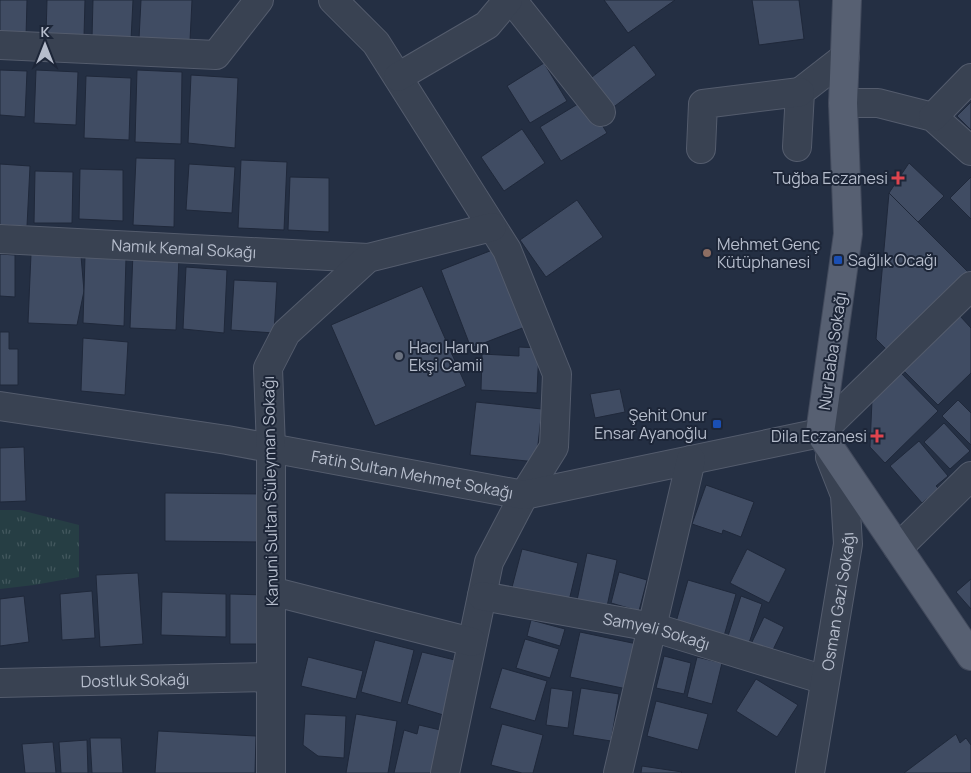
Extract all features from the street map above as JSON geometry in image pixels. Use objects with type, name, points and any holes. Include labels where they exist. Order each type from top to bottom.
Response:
[{"type":"main road","name":"Nur Baba Sokağı","points":[[848,0],[843,103],[848,234],[820,433],[971,656]]},
{"type":"street","points":[[0,45],[216,55],[259,0]]},
{"type":"street","points":[[333,0],[376,43],[507,250],[557,374],[554,447],[524,495],[489,562],[445,773]]},
{"type":"street","points":[[398,77],[487,25],[510,0],[602,112]]},
{"type":"street","points":[[701,149],[703,104],[800,92],[845,57]]},
{"type":"street","points":[[933,117],[971,78]]},
{"type":"street","points":[[797,147],[800,92]]},
{"type":"street","points":[[843,103],[878,103],[933,117],[971,151]]},
{"type":"street","name":"Kanuni Sultan Süleyman Sokağı","points":[[271,773],[271,448],[268,368],[286,333],[368,258],[492,227]]},
{"type":"street","name":"Namık Kemal Sokağı","points":[[0,239],[368,258]]},
{"type":"street","points":[[820,433],[971,286]]},
{"type":"street","name":"Fatih Sultan Mehmet Sokağı","points":[[0,406],[227,440],[524,495],[820,433]]},
{"type":"street","name":"Osman Gazi Sokağı","points":[[810,773],[848,544],[845,495],[820,433]]},
{"type":"street","points":[[618,773],[691,460]]},
{"type":"street","points":[[898,548],[971,476]]},
{"type":"street","points":[[271,591],[472,642]]},
{"type":"street","name":"Samyeli Sokağı","points":[[482,596],[652,628],[826,680]]},
{"type":"street","name":"Dostluk Sokağı","points":[[0,684],[271,677]]},
{"type":"green space","points":[[0,510],[20,510],[79,525],[79,577],[0,589]]},
{"type":"building","points":[[0,0],[27,0],[26,37],[0,36]]},
{"type":"building","points":[[47,0],[85,0],[84,36],[46,35]]},
{"type":"building","points":[[93,0],[133,0],[131,40],[92,38]]},
{"type":"building","points":[[141,0],[192,0],[190,41],[139,39]]},
{"type":"building","points":[[604,0],[675,0],[628,33]]},
{"type":"building","points":[[752,0],[799,0],[804,39],[759,45]]},
{"type":"building","points":[[634,45],[656,75],[611,109],[588,80]]},
{"type":"building","points":[[544,63],[567,101],[530,123],[507,86]]},
{"type":"building","points":[[0,70],[27,71],[25,117],[0,115]]},
{"type":"building","points":[[36,70],[78,72],[76,125],[34,123]]},
{"type":"building","points":[[137,70],[182,72],[181,144],[135,142]]},
{"type":"building","points":[[191,75],[238,78],[235,148],[188,143]]},
{"type":"building","points":[[86,76],[131,78],[129,140],[84,138]]},
{"type":"building","points":[[586,99],[607,133],[561,161],[540,127]]},
{"type":"building","points":[[971,102],[971,130],[957,116]]},
{"type":"building","points":[[522,129],[545,163],[504,191],[481,157]]},
{"type":"building","points":[[136,158],[175,159],[174,227],[133,225]]},
{"type":"building","points":[[241,160],[287,162],[284,230],[238,228]]},
{"type":"building","points":[[909,163],[944,196],[918,222],[889,193]]},
{"type":"building","points":[[0,164],[30,166],[27,226],[0,225]]},
{"type":"building","points":[[189,164],[235,167],[232,213],[186,210]]},
{"type":"building","points":[[80,169],[123,170],[123,221],[79,219]]},
{"type":"building","points":[[35,171],[73,172],[72,223],[34,223]]},
{"type":"building","points":[[290,177],[329,178],[329,232],[288,230]]},
{"type":"building","points":[[971,177],[971,219],[950,198]]},
{"type":"building","points":[[889,193],[969,273],[889,352],[876,339]]},
{"type":"building","points":[[577,200],[603,237],[546,277],[520,240]]},
{"type":"building","points":[[495,249],[525,327],[471,348],[441,270]]},
{"type":"building","points":[[133,253],[179,256],[176,330],[130,328]]},
{"type":"building","points":[[0,254],[15,255],[15,297],[0,296]]},
{"type":"building","points":[[31,254],[81,256],[84,291],[77,325],[28,323]]},
{"type":"building","points":[[85,256],[126,258],[124,326],[83,323]]},
{"type":"building","points":[[186,267],[227,270],[224,333],[183,329]]},
{"type":"building","points":[[234,280],[277,282],[274,333],[231,330]]},
{"type":"building","name":"Hacı Harun Ekşi Camii","points":[[422,286],[466,386],[375,426],[331,325]]},
{"type":"building","points":[[960,316],[971,328],[971,373],[938,405],[904,371]]},
{"type":"building","points":[[0,332],[9,332],[9,349],[18,349],[18,385],[0,385]]},
{"type":"building","points":[[83,338],[128,342],[125,395],[81,391]]},
{"type":"building","points":[[519,347],[539,348],[537,393],[481,390],[482,354],[519,356]]},
{"type":"building","points":[[901,373],[938,411],[885,463],[870,447],[872,400]]},
{"type":"building","points":[[620,389],[625,412],[595,418],[590,394]]},
{"type":"building","points":[[958,400],[971,413],[971,445],[942,416]]},
{"type":"building","points":[[476,402],[542,409],[536,462],[470,455]]},
{"type":"building","points":[[944,423],[970,451],[950,469],[924,442]]},
{"type":"building","points":[[919,441],[948,476],[936,486],[939,489],[922,503],[890,466]]},
{"type":"building","points":[[24,447],[26,501],[0,502],[0,448]]},
{"type":"building","points":[[706,485],[754,502],[741,537],[723,530],[722,534],[692,524]]},
{"type":"building","points":[[165,493],[263,494],[263,542],[165,541]]},
{"type":"building","points":[[522,549],[578,563],[568,605],[511,591]]},
{"type":"building","points":[[747,549],[786,569],[769,603],[730,583]]},
{"type":"building","points":[[587,553],[617,560],[606,611],[576,605]]},
{"type":"building","points":[[619,572],[647,580],[639,611],[611,603]]},
{"type":"building","points":[[138,573],[143,644],[100,647],[96,575]]},
{"type":"building","points":[[971,579],[971,609],[956,592]]},
{"type":"building","points":[[688,580],[736,594],[724,636],[676,622]]},
{"type":"building","points":[[92,591],[95,638],[62,640],[60,594]]},
{"type":"building","points":[[162,592],[226,594],[226,637],[161,635]]},
{"type":"building","points":[[230,594],[266,595],[265,644],[230,644]]},
{"type":"building","points":[[24,596],[29,642],[0,646],[0,599]]},
{"type":"building","points":[[741,596],[762,604],[749,643],[728,636]]},
{"type":"building","points":[[764,617],[784,627],[771,654],[751,644]]},
{"type":"building","points":[[531,620],[565,629],[560,646],[527,636]]},
{"type":"building","points":[[580,632],[637,644],[627,689],[570,677]]},
{"type":"building","points":[[525,639],[559,649],[550,678],[516,668]]},
{"type":"building","points":[[375,640],[414,650],[401,703],[361,692]]},
{"type":"building","points":[[422,652],[463,662],[450,717],[407,704]]},
{"type":"building","points":[[664,656],[691,663],[684,694],[656,688]]},
{"type":"building","points":[[308,657],[363,671],[356,699],[301,686]]},
{"type":"building","points":[[697,657],[722,663],[712,704],[687,697]]},
{"type":"building","points":[[502,668],[547,681],[535,721],[490,708]]},
{"type":"building","points":[[756,679],[798,705],[777,737],[736,711]]},
{"type":"building","points":[[551,688],[573,691],[568,728],[546,725]]},
{"type":"building","points":[[581,688],[619,694],[611,741],[573,735]]},
{"type":"building","points":[[656,701],[708,714],[698,750],[647,736]]},
{"type":"building","points":[[305,714],[346,716],[344,758],[318,756],[303,745]]},
{"type":"building","points":[[356,714],[397,721],[388,773],[346,773]]},
{"type":"building","points":[[502,724],[543,735],[533,773],[522,773],[491,765]]},
{"type":"building","points":[[419,725],[449,732],[440,773],[394,773],[404,730],[417,734]]},
{"type":"building","points":[[158,731],[256,736],[255,773],[155,773]]},
{"type":"building","points":[[956,734],[960,743],[966,738],[971,745],[971,773],[904,773]]},
{"type":"building","points":[[90,738],[121,738],[123,773],[92,773]]},
{"type":"building","points":[[87,740],[88,773],[61,773],[59,742]]},
{"type":"building","points":[[53,742],[56,773],[25,773],[22,744]]},
{"type":"building","points":[[642,766],[682,772],[641,773]]},
{"type":"place","name":"Tuğba Eczanesi","points":[[898,178]]},
{"type":"place","name":"Mehmet Genç Kütüphanesi","points":[[707,253]]},
{"type":"place","name":"Sağlık Ocağı","points":[[838,260]]},
{"type":"place","name":"Hacı Harun Ekşi Camii","points":[[399,356]]},
{"type":"place","name":"Şehit Onur Ensar Ayanoğlu","points":[[717,424]]},
{"type":"place","name":"Dila Eczanesi","points":[[877,436]]}]
